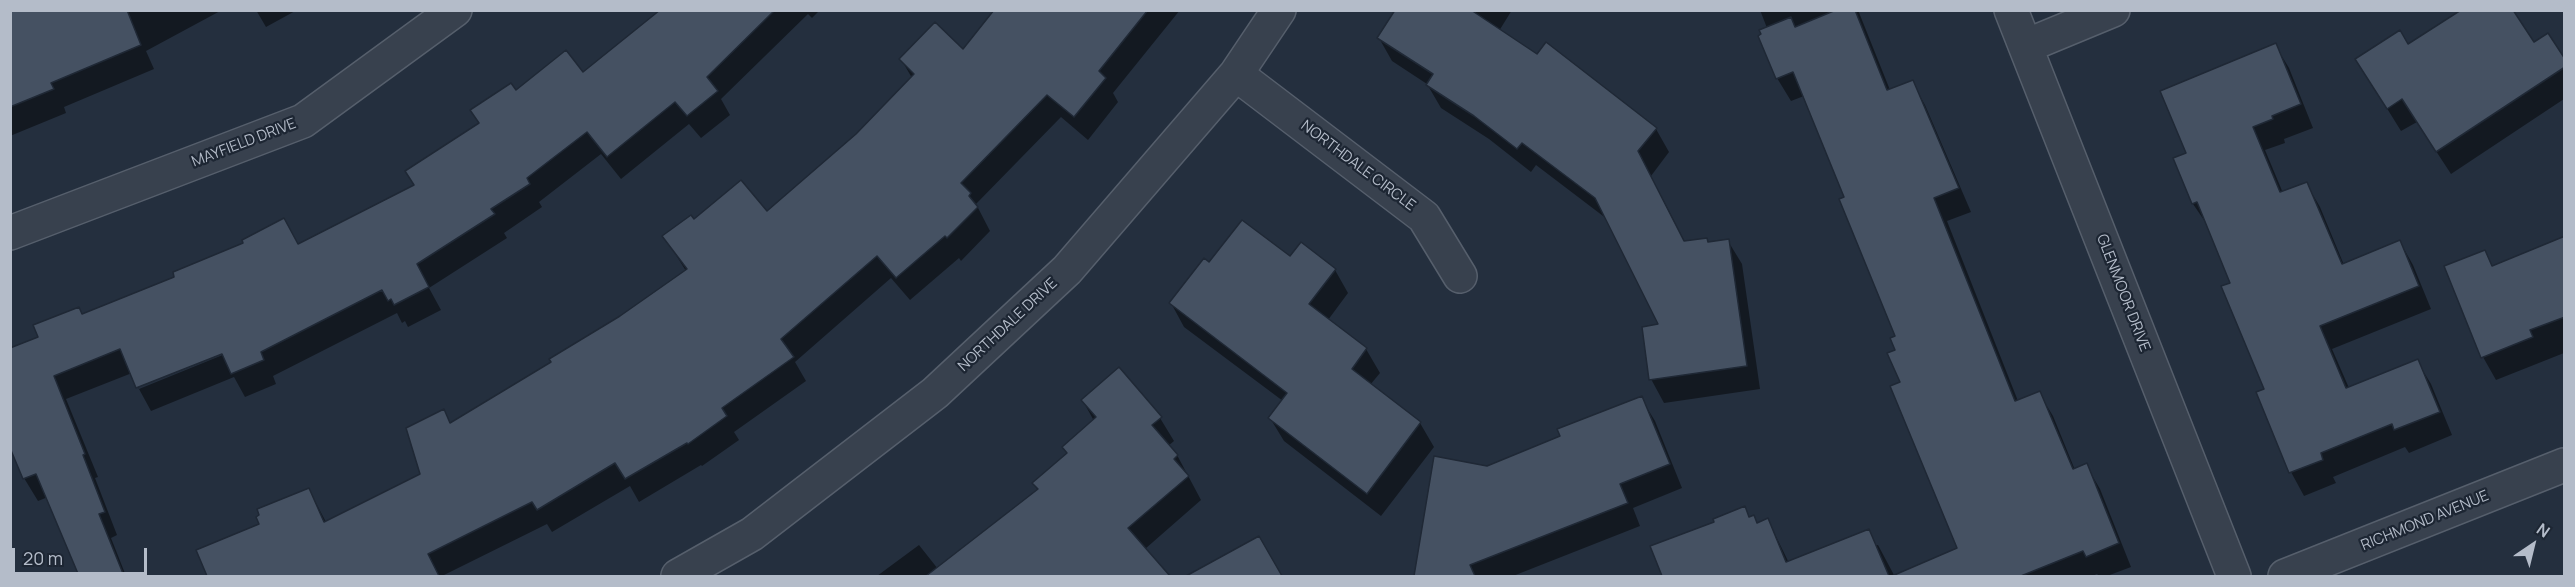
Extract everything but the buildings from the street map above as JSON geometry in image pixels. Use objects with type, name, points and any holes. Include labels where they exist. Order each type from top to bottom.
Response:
[{"type":"street","name":"MAYFIELD DRIVE","points":[[10,233],[303,121],[455,10]]},
{"type":"street","name":"NORTHDALE DRIVE","points":[[678,576],[752,534],[935,393],[1067,270],[1236,74],[1279,10]]},
{"type":"street","name":"GLENMOOR DRIVE","points":[[2011,10],[2234,576]]},
{"type":"street","points":[[2026,46],[2113,10]]},
{"type":"street","name":"NORTHDALE CIRCLE","points":[[1236,74],[1424,217],[1460,276]]},
{"type":"street","name":"RICHMOND AVENUE","points":[[2285,576],[2565,465]]}]
